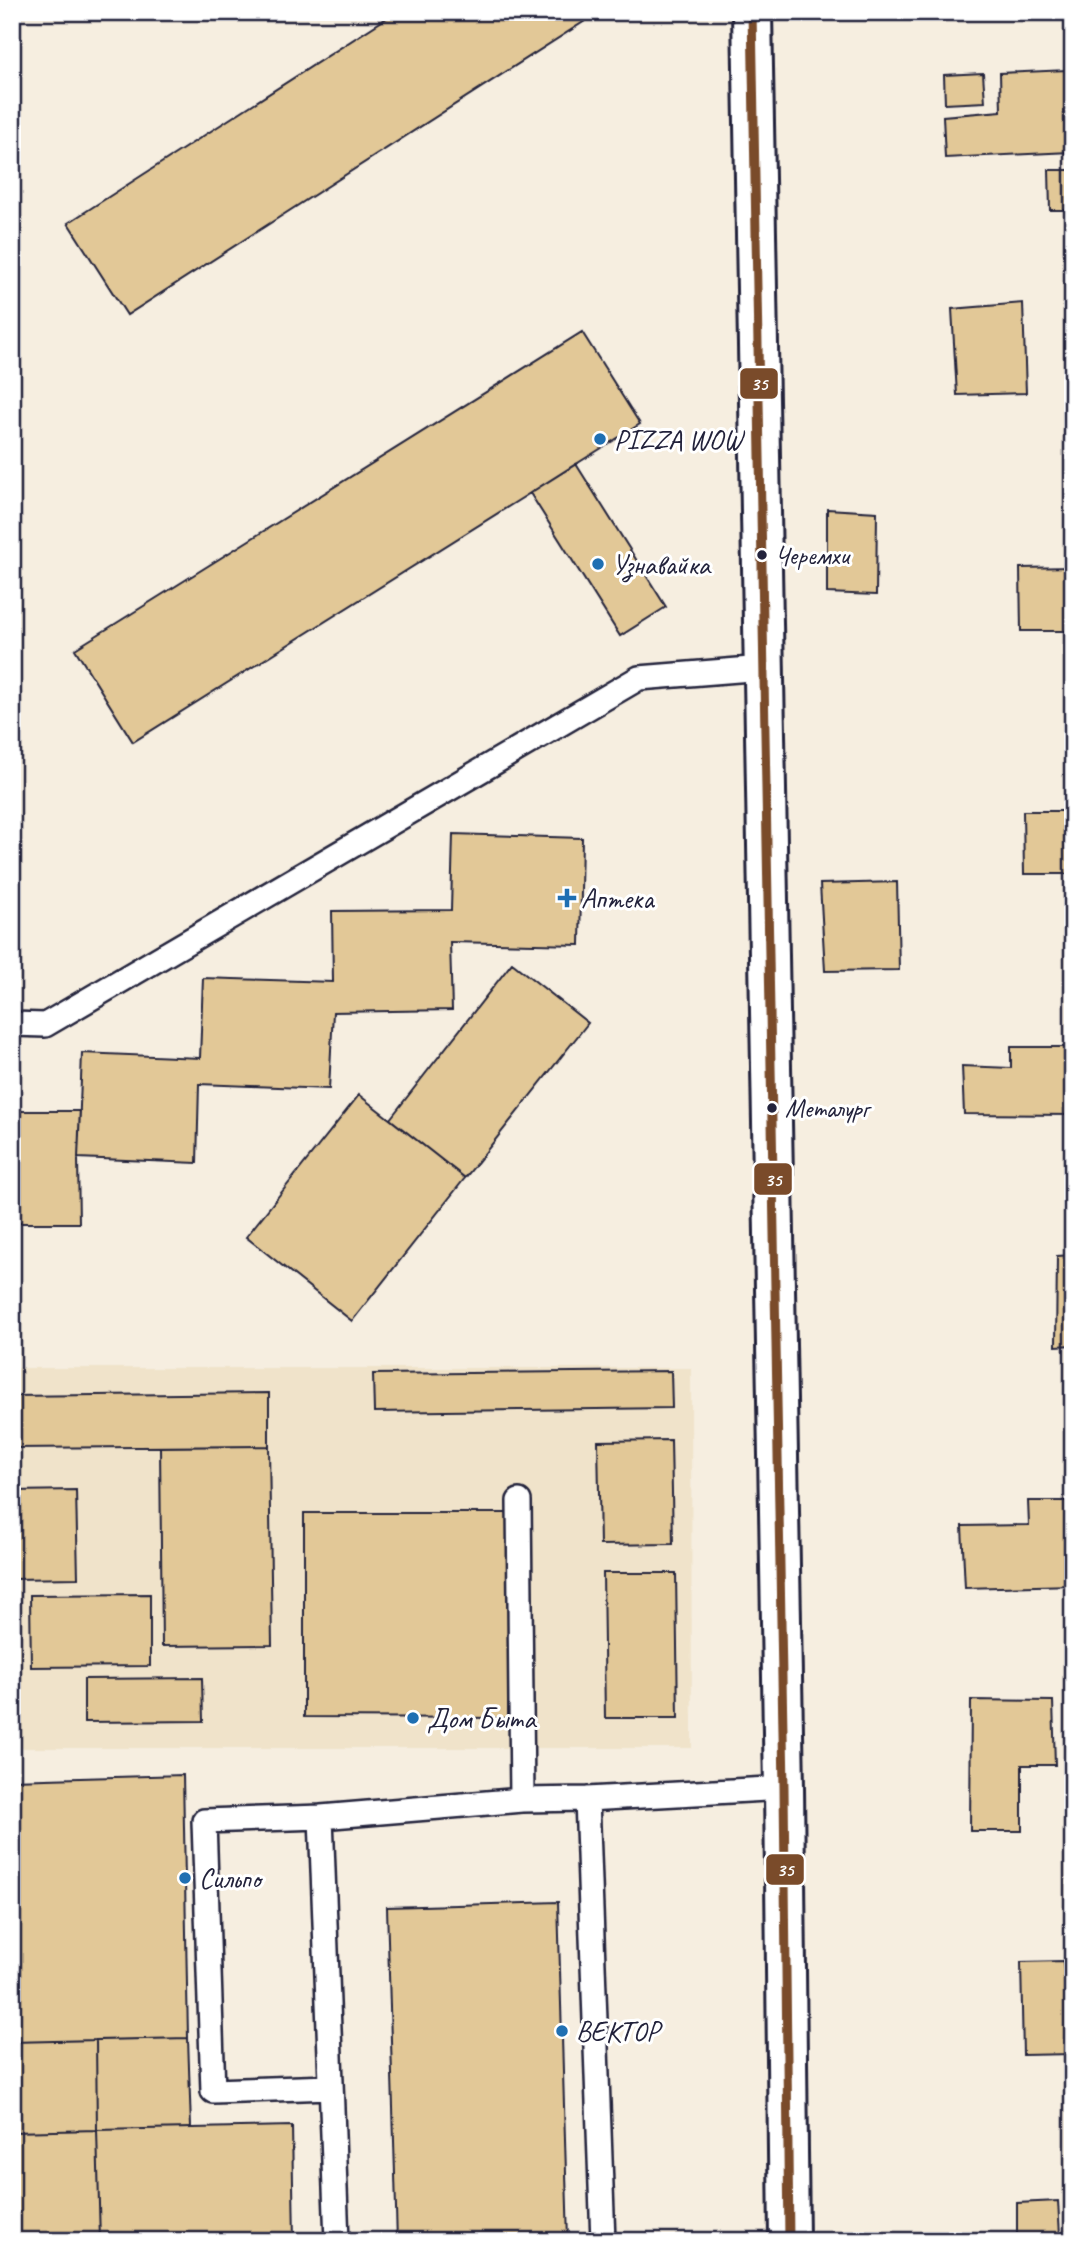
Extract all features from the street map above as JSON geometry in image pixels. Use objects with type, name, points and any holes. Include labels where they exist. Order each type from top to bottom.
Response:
[{"type":"street","points":[[752,12],[784,1788],[789,2241]]},
{"type":"lane","points":[[12,1024],[46,1025],[639,678],[763,668]]},
{"type":"lane","points":[[519,1502],[522,1800]]},
{"type":"lane","points":[[331,2087],[213,2091],[204,1821],[321,1817],[522,1800],[784,1788]]},
{"type":"lane","points":[[587,1799],[603,2241]]},
{"type":"lane","points":[[321,1817],[337,2241]]},
{"type":"shaded area","points":[[12,1368],[691,1368],[692,1748],[12,1748]]},
{"type":"building","points":[[396,12],[599,12],[127,315],[68,223]]},
{"type":"building","points":[[1067,70],[1070,152],[945,158],[943,116],[1001,111],[1000,73]]},
{"type":"building","points":[[983,73],[985,102],[945,104],[944,75]]},
{"type":"building","points":[[1049,170],[1073,170],[1073,210],[1050,210]]},
{"type":"building","points":[[1023,303],[1026,393],[957,395],[952,309]]},
{"type":"building","points":[[582,332],[640,424],[133,742],[75,649]]},
{"type":"building","points":[[576,464],[666,607],[620,636],[530,493]]},
{"type":"building","points":[[827,509],[877,512],[876,595],[827,593]]},
{"type":"building","points":[[1073,567],[1073,631],[1021,631],[1020,568]]},
{"type":"building","points":[[1023,811],[1073,811],[1073,874],[1024,874]]},
{"type":"building","points":[[453,834],[582,838],[580,945],[450,942],[452,1010],[333,1012],[329,1089],[199,1084],[197,1163],[78,1158],[82,1053],[200,1058],[203,978],[333,982],[332,911],[451,910]]},
{"type":"building","points":[[897,882],[899,970],[825,971],[820,884]]},
{"type":"building","points":[[512,963],[588,1023],[465,1178],[390,1119]]},
{"type":"building","points":[[1011,1047],[1073,1047],[1073,1115],[964,1114],[962,1066],[1011,1068]]},
{"type":"building","points":[[359,1095],[465,1178],[352,1321],[246,1237]]},
{"type":"building","points":[[12,1111],[80,1111],[79,1223],[12,1223]]},
{"type":"building","points":[[1073,1255],[1073,1345],[1056,1346],[1057,1256]]},
{"type":"building","points":[[671,1371],[672,1408],[374,1412],[373,1374]]},
{"type":"building","points":[[269,1393],[269,1446],[12,1448],[12,1396]]},
{"type":"building","points":[[671,1440],[673,1544],[600,1545],[598,1441]]},
{"type":"building","points":[[269,1446],[272,1645],[162,1646],[160,1447]]},
{"type":"building","points":[[76,1490],[78,1578],[12,1579],[12,1491]]},
{"type":"building","points":[[1028,1501],[1070,1501],[1073,1521],[1073,1585],[965,1588],[962,1526],[1029,1525]]},
{"type":"building","points":[[304,1513],[508,1513],[508,1718],[304,1717]]},
{"type":"building","points":[[603,1573],[676,1573],[678,1718],[605,1718]]},
{"type":"building","points":[[150,1594],[150,1666],[31,1667],[30,1595]]},
{"type":"building","points":[[202,1678],[203,1721],[84,1722],[84,1679]]},
{"type":"building","points":[[971,1700],[1053,1701],[1055,1765],[1022,1765],[1022,1831],[970,1831]]},
{"type":"building","points":[[183,1775],[188,2038],[12,2042],[12,1780]]},
{"type":"building","points":[[558,1902],[568,2241],[397,2241],[387,1907]]},
{"type":"building","points":[[1063,1961],[1066,1989],[1073,1989],[1073,2054],[1023,2055],[1021,1962]]},
{"type":"building","points":[[188,2038],[191,2128],[97,2130],[96,2040]]},
{"type":"building","points":[[96,2040],[97,2130],[12,2132],[12,2042]]},
{"type":"building","points":[[292,2126],[294,2241],[100,2241],[97,2130]]},
{"type":"building","points":[[97,2130],[100,2241],[12,2241],[12,2132]]},
{"type":"building","points":[[1058,2201],[1060,2235],[1073,2235],[1073,2241],[1017,2241],[1017,2203]]},
{"type":"transit line","name":"35","points":[[752,12],[784,1788],[789,2241]]},
{"type":"place","name":"PIZZA WOW","points":[[600,439]]},
{"type":"place","name":"Черемхи","points":[[762,555]]},
{"type":"place","name":"Узнавайка","points":[[598,564]]},
{"type":"place","name":"Аптека","points":[[567,898]]},
{"type":"place","name":"Металург","points":[[772,1108]]},
{"type":"place","name":"Дом Быта","points":[[413,1718]]},
{"type":"place","name":"Сильпо","points":[[185,1878]]},
{"type":"place","name":"ВЕКТОР","points":[[562,2031]]}]
